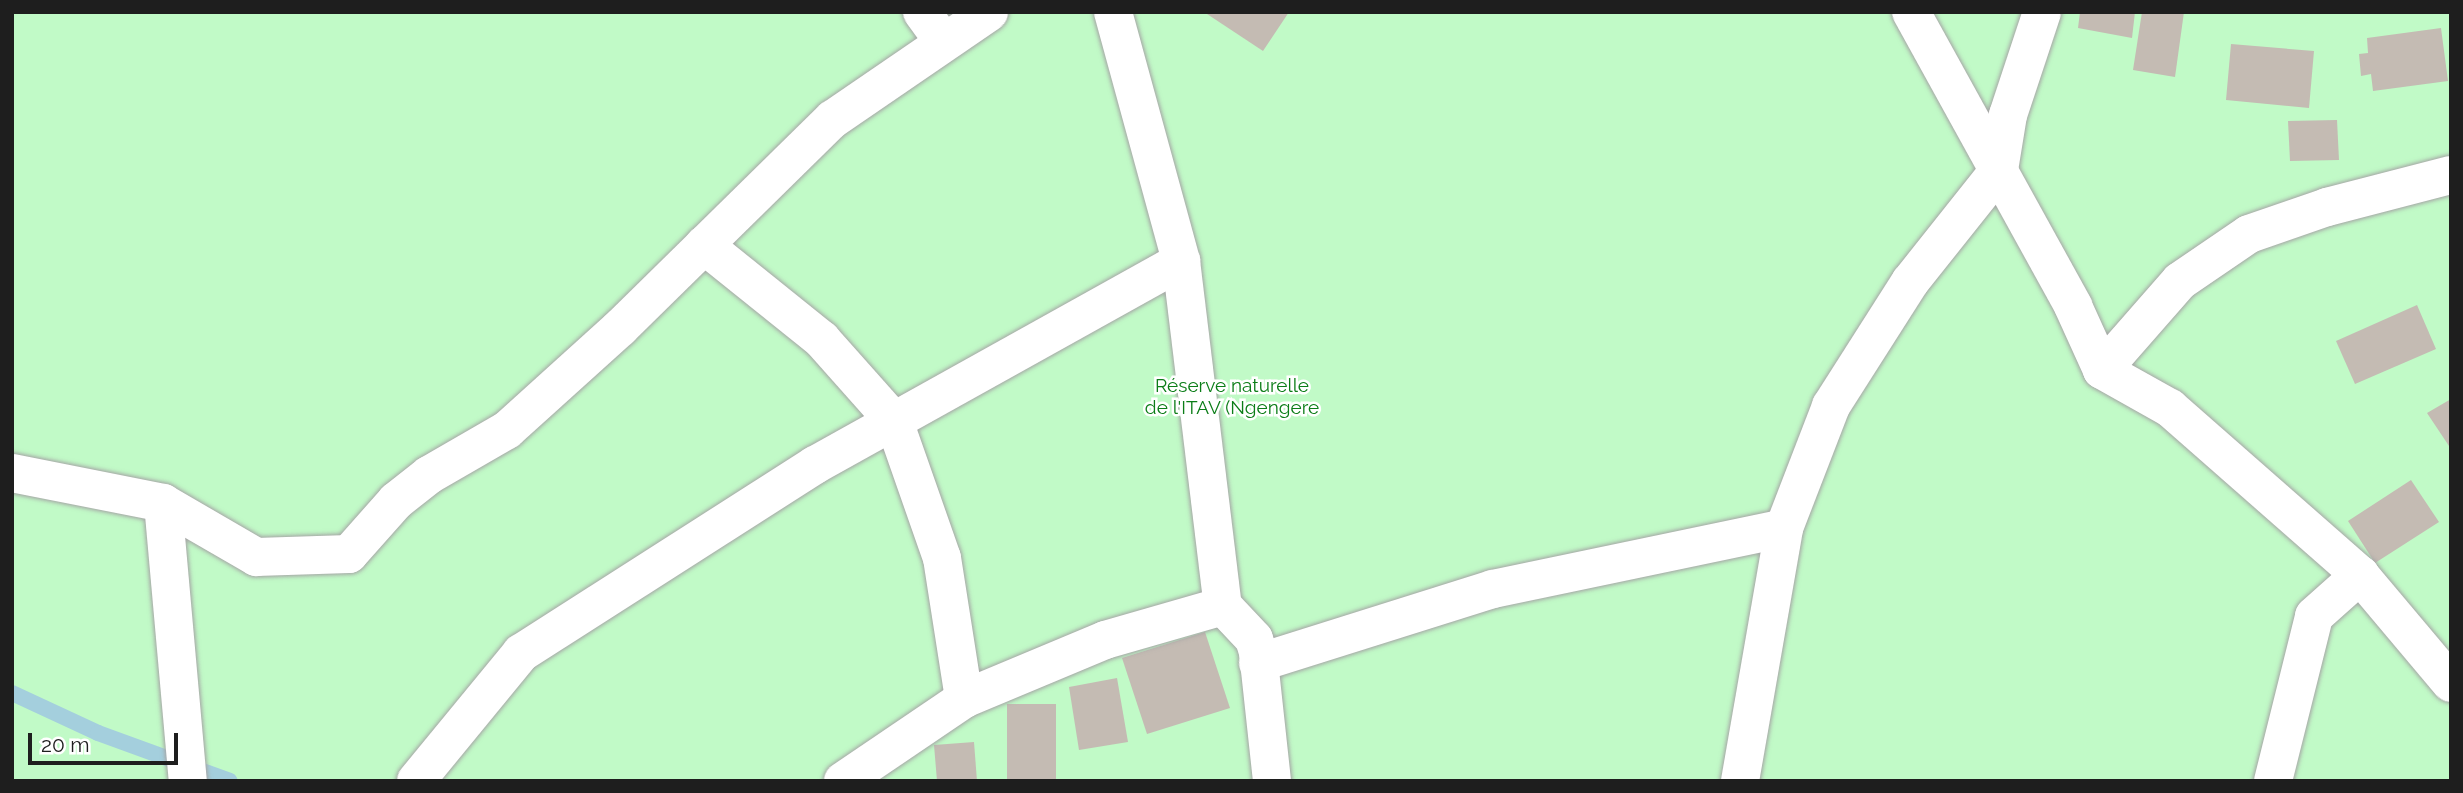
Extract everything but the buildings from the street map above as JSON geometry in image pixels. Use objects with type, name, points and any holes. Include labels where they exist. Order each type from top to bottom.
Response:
[{"type":"street","points":[[12,473],[163,503],[256,557],[349,554],[413,488],[507,429],[932,26],[989,12]]},
{"type":"street","points":[[1113,12],[1181,261],[1223,606],[1254,639],[1272,781]]},
{"type":"street","points":[[1911,12],[1999,170],[2102,370],[2170,408],[2360,575],[2451,683]]},
{"type":"street","points":[[1740,781],[1784,528],[1831,406],[1910,282],[1999,170],[2008,115],[2042,12]]},
{"type":"street","points":[[2102,370],[2180,281],[2249,234],[2327,207],[2451,175]]},
{"type":"street","points":[[704,245],[822,340],[894,421],[942,558],[964,699]]},
{"type":"street","points":[[415,781],[521,653],[815,465],[1181,261]]},
{"type":"street","points":[[163,503],[188,781]]},
{"type":"street","points":[[1258,663],[1493,589],[1784,528]]},
{"type":"street","points":[[2273,781],[2314,616],[2360,575]]},
{"type":"street","points":[[843,781],[964,699],[1105,640],[1223,606]]},
{"type":"green space","name":"Réserve naturelle de l'ITAV (Ngengere","points":[[12,12],[2451,12],[2451,781],[12,781]]},
{"type":"waterway","points":[[12,693],[98,733],[230,781]]}]
